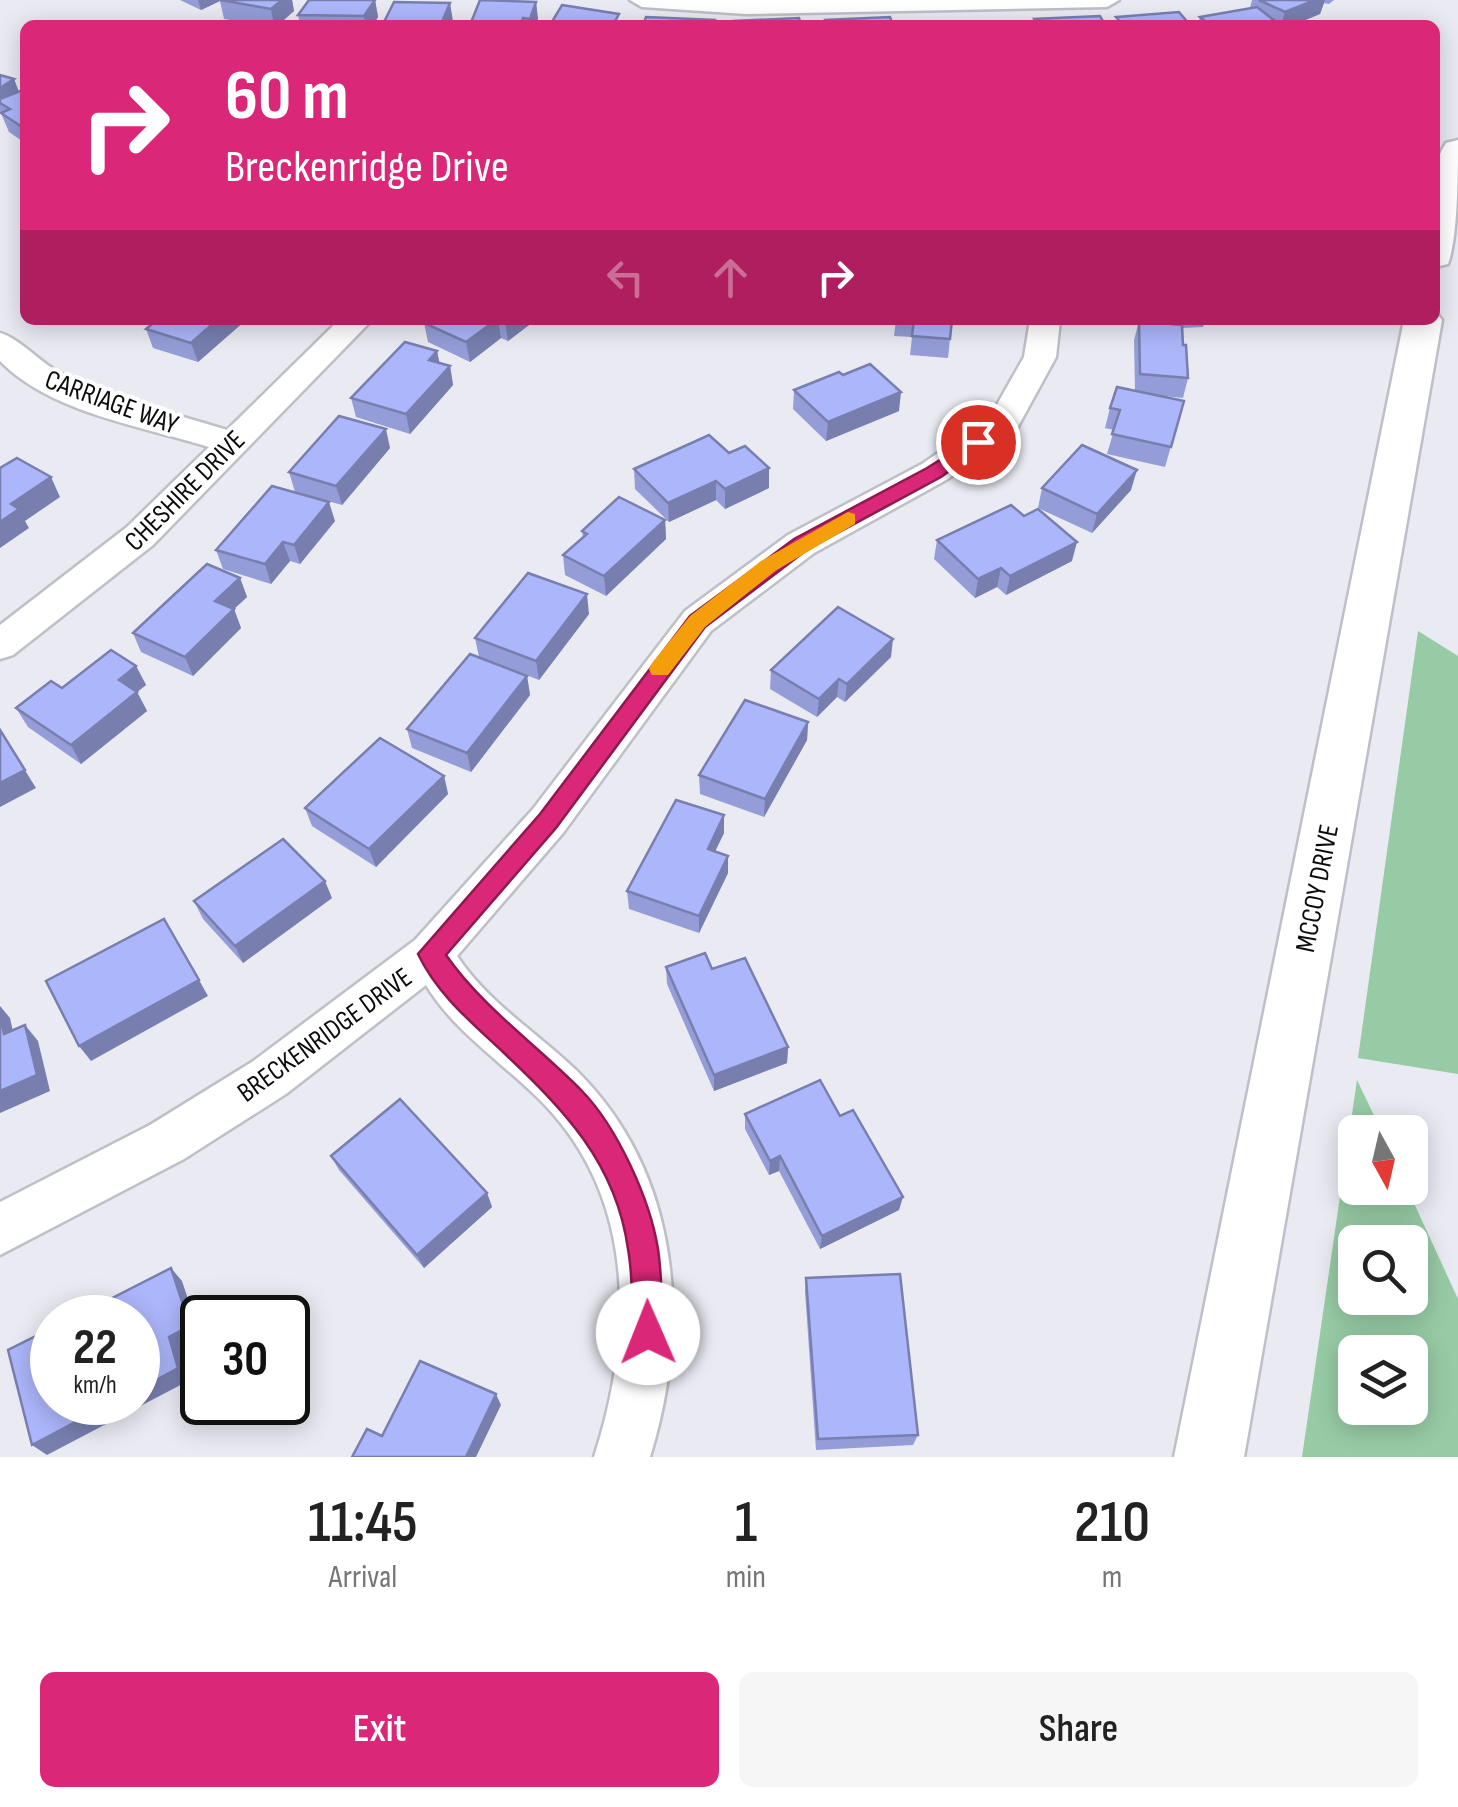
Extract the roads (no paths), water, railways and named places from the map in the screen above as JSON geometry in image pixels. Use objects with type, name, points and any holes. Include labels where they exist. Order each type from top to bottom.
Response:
[{"type":"street","points":[[642,0],[746,7],[960,10],[1108,0]]},
{"type":"street","points":[[1440,228],[1450,173]]},
{"type":"street","name":"CHESHIRE DRIVE","points":[[0,645],[129,546],[351,325]]},
{"type":"street","name":"BRECKENRIDGE DRIVE","points":[[0,1229],[152,1150],[254,1087],[324,1039],[431,954],[548,821],[698,621],[801,544],[934,472],[1003,424],[1040,357],[1045,325]]},
{"type":"street","name":"MCCOY DRIVE","points":[[1209,1457],[1422,325]]},
{"type":"street","name":"CARRIAGE WAY","points":[[0,342],[36,374],[64,388],[233,443]]},
{"type":"street","points":[[431,954],[457,992],[574,1102],[615,1164],[633,1206],[643,1249],[648,1333],[642,1387],[622,1457]]}]
